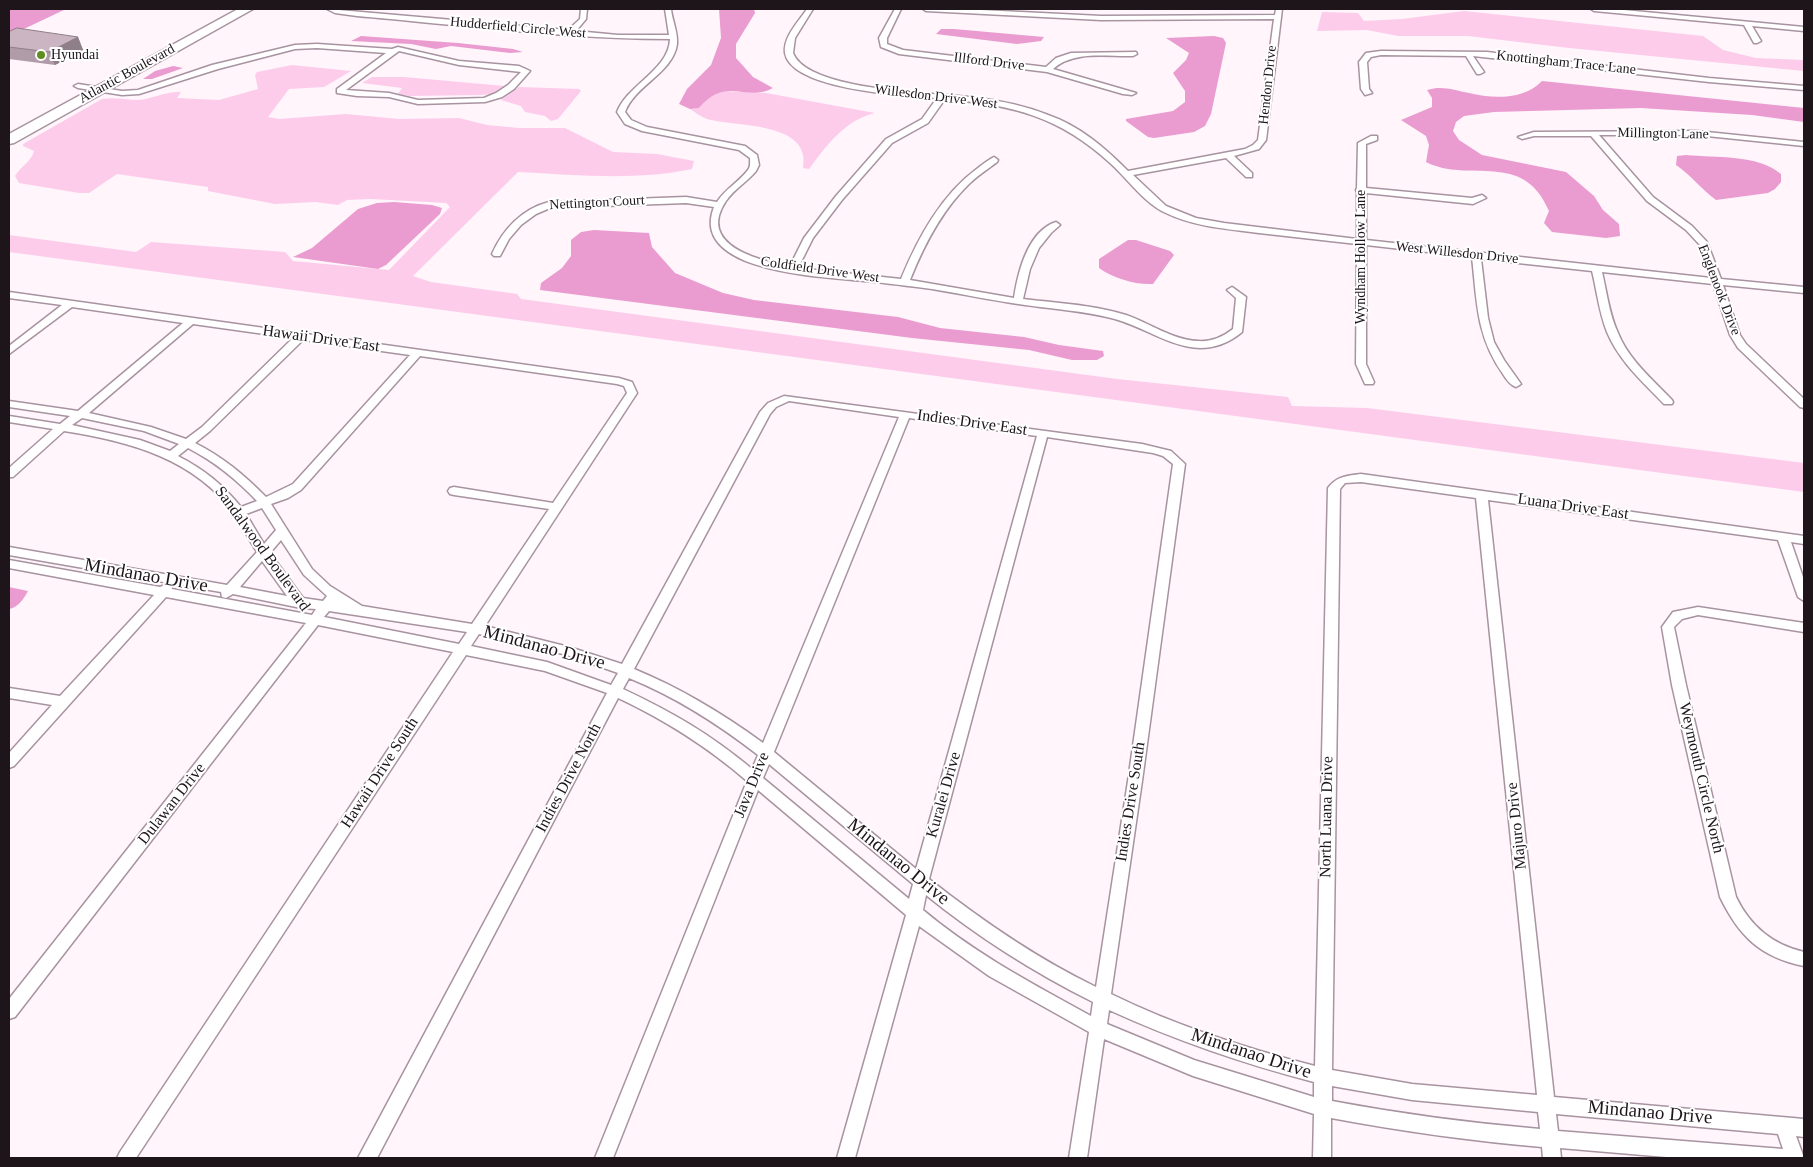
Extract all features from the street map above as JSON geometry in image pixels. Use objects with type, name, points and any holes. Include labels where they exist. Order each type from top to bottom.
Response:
[{"type":"highway","points":[[223,15],[221,15],[232,9]]},
{"type":"highway","name":"Atlantic Boulevard","points":[[192,24],[247,9]]},
{"type":"highway","name":"Atlantic Boulevard","points":[[9,140],[97,83],[223,15]]},
{"type":"highway","name":"Atlantic Boulevard","points":[[9,126],[78,86],[97,83]]},
{"type":"street","name":"Hudderfield Circle West","points":[[331,9],[631,38],[674,37]]},
{"type":"street","points":[[570,33],[583,19],[584,9]]},
{"type":"street","points":[[668,9],[674,37],[673,48],[667,58],[625,102],[621,112],[628,122],[645,129],[742,148],[754,157],[755,165],[752,170],[719,205]]},
{"type":"street","name":"Willesdon Drive West","points":[[810,9],[789,42],[787,49],[792,60],[801,70],[836,83],[979,100],[1009,106],[1055,120],[1091,141],[1126,174]]},
{"type":"street","name":"Illford Drive","points":[[898,9],[883,38],[882,42],[886,47],[902,52],[1048,70],[1132,93]]},
{"type":"street","points":[[926,9],[1074,18],[1278,13]]},
{"type":"street","points":[[1074,18],[1075,9]]},
{"type":"street","points":[[1594,9],[1804,29]]},
{"type":"street","name":"Hendon Drive","points":[[1126,174],[1252,149],[1262,140],[1278,13]]},
{"type":"street","points":[[1747,24],[1756,41]]},
{"type":"street","points":[[1365,46],[1376,54]]},
{"type":"street","points":[[97,83],[122,92],[139,92],[215,67],[295,47],[334,47],[393,51],[398,49],[413,51],[444,60],[519,68],[526,71],[511,87],[484,100],[418,102],[389,95],[357,94],[340,91],[393,51]]},
{"type":"street","points":[[1048,70],[1059,60],[1071,55],[1133,54]]},
{"type":"street","points":[[1368,93],[1365,89],[1363,62],[1369,55],[1376,54]]},
{"type":"street","name":"Knottingham Trace Lane","points":[[1376,54],[1487,54],[1709,80],[1804,88]]},
{"type":"street","points":[[1468,54],[1480,72]]},
{"type":"street","points":[[793,269],[809,238],[839,198],[889,141],[925,121],[942,97]]},
{"type":"street","name":"Millington Lane","points":[[1522,137],[1534,134],[1661,132],[1697,133],[1804,144]]},
{"type":"street","name":"Englenook Drive","points":[[1593,134],[1650,199],[1690,228],[1704,244],[1735,335],[1742,346],[1804,405]]},
{"type":"street","name":"Wyndham Hollow Lane","points":[[1369,382],[1361,364],[1360,190],[1362,143],[1374,138]]},
{"type":"street","points":[[1228,155],[1249,175]]},
{"type":"street","points":[[905,282],[914,257],[936,218],[964,184],[994,160]]},
{"type":"street","name":"West Willesdon Drive","points":[[1126,174],[1159,205],[1191,220],[1224,226],[1596,269],[1804,290]]},
{"type":"street","points":[[1360,190],[1473,201],[1482,198]]},
{"type":"street","name":"Nettington Court","points":[[496,254],[500,244],[527,216],[543,206],[677,200],[701,201],[719,205]]},
{"type":"street","name":"Coldfield Drive West","points":[[719,205],[714,217],[714,226],[717,234],[731,250],[757,262],[793,269],[905,282],[1018,302],[1101,311],[1132,320],[1194,344],[1219,342],[1229,338],[1238,330],[1241,297],[1232,290]]},
{"type":"street","points":[[1018,302],[1020,286],[1035,245],[1047,230],[1056,225]]},
{"type":"street","points":[[1476,254],[1485,327],[1489,340],[1493,351],[1516,384]]},
{"type":"street","points":[[1596,269],[1611,330],[1616,342],[1668,402]]},
{"type":"street","name":"Hawaii Drive East","points":[[9,295],[619,381],[628,384],[630,388]]},
{"type":"street","points":[[9,351],[70,304]]},
{"type":"street","points":[[9,474],[61,428],[97,402],[191,321]]},
{"type":"street","points":[[172,456],[206,429],[301,336]]},
{"type":"street","points":[[239,512],[284,495],[297,487],[418,352]]},
{"type":"street","name":"Hawaii Drive South","points":[[126,1158],[628,400],[632,393],[630,388]]},
{"type":"street","name":"Indies Drive East","points":[[777,402],[788,398],[799,399],[1166,452]]},
{"type":"street","name":"Indies Drive North","points":[[367,1158],[615,691],[766,412],[777,402]]},
{"type":"street","name":"Sandalwood Boulevard","points":[[9,404],[145,428],[189,443],[232,469],[264,502],[314,580],[330,600]]},
{"type":"street","name":"Java Drive","points":[[604,1158],[738,821],[905,414]]},
{"type":"street","name":"Sandalwood Boulevard","points":[[9,419],[119,438],[172,456],[196,469],[212,482],[239,512],[262,552],[287,588],[315,620]]},
{"type":"street","name":"Kuralei Drive","points":[[846,1158],[1043,433]]},
{"type":"street","name":"Indies Drive South","points":[[1078,1158],[1179,474],[1179,464],[1174,457],[1166,452]]},
{"type":"street","name":"Luana Drive East","points":[[1342,480],[1361,478],[1804,540]]},
{"type":"street","name":"North Luana Drive","points":[[1322,1158],[1333,496],[1334,488],[1342,480]]},
{"type":"street","points":[[454,491],[557,507]]},
{"type":"street","name":"Majuro Drive","points":[[1482,494],[1552,1158]]},
{"type":"street","points":[[225,596],[282,531]]},
{"type":"street","points":[[1783,537],[1804,597]]},
{"type":"street","name":"Mindanao Drive","points":[[9,551],[168,587]]},
{"type":"street","name":"Mindanao Drive","points":[[9,564],[225,596],[301,603],[330,600],[363,611],[547,645],[652,682],[692,703],[743,734],[920,881],[1007,945],[1102,997],[1166,1026],[1225,1047],[1323,1076],[1418,1093],[1804,1128]]},
{"type":"street","points":[[9,762],[168,587]]},
{"type":"street","name":"Mindanao Drive","points":[[225,596],[315,620],[547,667],[615,691],[664,714],[720,750],[929,925],[995,970],[1097,1028],[1194,1068],[1322,1108],[1402,1123],[1782,1158]]},
{"type":"street","name":"Dulawan Drive","points":[[9,1012],[330,600]]},
{"type":"street","name":"Weymouth Circle North","points":[[1804,628],[1698,611],[1678,615],[1673,619],[1668,628],[1679,685],[1728,897],[1743,925],[1756,937],[1774,950],[1793,958],[1804,959]]},
{"type":"street","points":[[9,692],[63,702]]},
{"type":"street","points":[[1784,1126],[1795,1158]]},
{"type":"shaded area","points":[[9,9],[66,9],[9,36]]},
{"type":"shaded area","points":[[719,9],[754,9],[755,13],[736,44],[736,58],[753,77],[773,88],[754,93],[727,91],[718,93],[709,98],[699,108],[690,109],[679,104],[687,89],[711,65],[721,38]]},
{"type":"shaded area","points":[[1464,11],[1703,36],[1723,50],[1756,58],[1804,60],[1804,71],[1468,36],[1398,36],[1367,30],[1317,31],[1322,12],[1358,13],[1364,21],[1402,19]]},
{"type":"shaded area","points":[[941,29],[1044,37],[1041,41],[1017,44],[936,34]]},
{"type":"shaded area","points":[[361,36],[458,43],[513,49],[523,52],[510,53],[451,46],[436,49],[411,44],[351,41]]},
{"type":"shaded area","points":[[1214,36],[1223,38],[1226,43],[1211,114],[1205,126],[1194,132],[1154,138],[1148,137],[1126,121],[1126,119],[1173,111],[1185,102],[1185,91],[1173,73],[1186,60],[1189,53],[1166,38]]},
{"type":"shaded area","points":[[292,65],[351,71],[324,87],[289,89],[268,117],[279,119],[346,114],[399,119],[459,118],[487,125],[519,128],[565,128],[613,152],[657,154],[694,161],[692,169],[649,175],[584,176],[518,172],[413,276],[431,282],[517,294],[521,299],[1117,379],[1288,397],[1292,406],[1367,408],[1804,463],[1804,492],[9,252],[9,235],[136,252],[151,242],[285,252],[293,261],[389,270],[450,207],[446,203],[371,199],[347,200],[338,205],[316,202],[275,204],[208,191],[208,187],[117,174],[89,193],[79,193],[19,183],[15,176],[31,158],[34,151],[23,146],[23,144],[102,99],[138,100],[181,92],[177,98],[219,100],[258,89],[255,75],[257,72]]},
{"type":"shaded area","points":[[173,66],[183,68],[152,79],[143,79],[155,71]]},
{"type":"shaded area","points":[[372,77],[404,77],[504,86],[491,94],[409,96],[398,94],[402,88],[362,83]]},
{"type":"shaded area","points":[[1542,81],[1804,108],[1804,122],[1752,115],[1641,108],[1494,112],[1464,116],[1456,122],[1453,131],[1459,140],[1482,155],[1566,172],[1594,196],[1603,210],[1619,224],[1620,236],[1606,238],[1552,232],[1544,223],[1549,211],[1538,192],[1525,180],[1510,174],[1443,168],[1426,162],[1429,145],[1426,136],[1401,120],[1432,107],[1432,98],[1427,90],[1443,88],[1498,97],[1526,92]]},
{"type":"shaded area","points":[[519,87],[579,89],[581,91],[558,119],[551,121],[545,116],[525,112],[521,106],[501,100]]},
{"type":"shaded area","points":[[721,91],[766,93],[875,113],[864,116],[846,127],[809,169],[803,168],[803,153],[796,142],[784,134],[769,129],[707,119],[690,109],[699,108],[709,96]]},
{"type":"shaded area","points":[[1677,156],[1736,158],[1760,163],[1781,174],[1781,182],[1768,193],[1716,200],[1676,165]]},
{"type":"shaded area","points":[[394,202],[432,205],[442,208],[440,214],[386,265],[378,269],[293,257],[312,248],[358,209],[377,203]]},
{"type":"shaded area","points":[[594,230],[649,233],[652,247],[675,273],[723,293],[754,300],[898,317],[940,328],[1024,337],[1059,345],[1103,351],[1104,356],[1097,360],[1072,360],[1029,350],[912,338],[540,290],[541,283],[562,268],[571,256],[571,240],[581,232]]},
{"type":"shaded area","points":[[1128,240],[1136,240],[1170,251],[1174,255],[1153,284],[1124,280],[1099,268],[1099,259]]},
{"type":"shaded area","points":[[9,587],[28,591],[20,603],[9,609]]},
{"type":"building","points":[[17,28],[78,37],[49,52],[9,47],[9,32]]},
{"type":"place","name":"Hyundai","points":[[41,55]]}]
